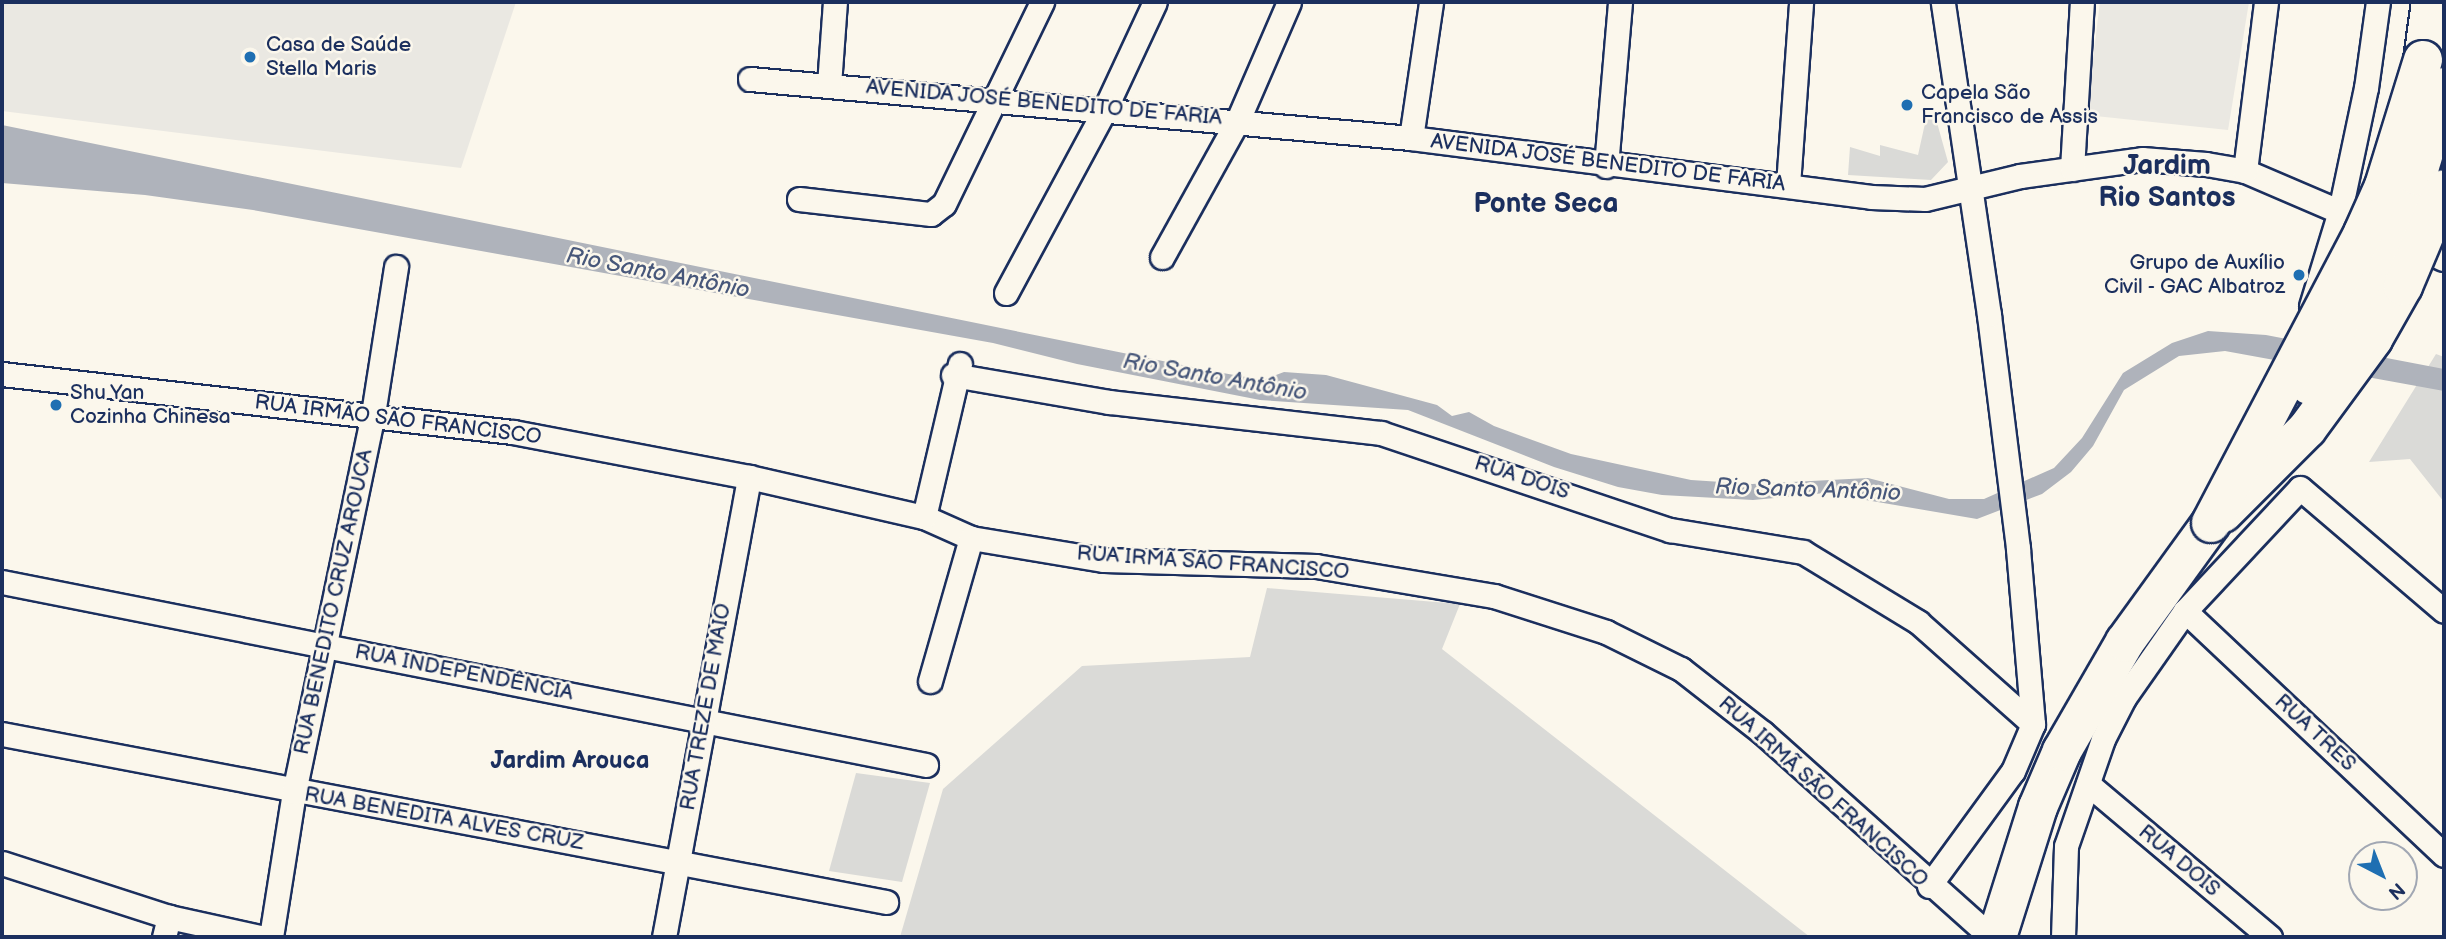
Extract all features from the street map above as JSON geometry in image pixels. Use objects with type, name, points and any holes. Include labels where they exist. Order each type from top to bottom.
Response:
[{"type":"highway","points":[[1997,937],[2030,830],[2062,751],[2125,642],[2303,394],[2366,292],[2417,176],[2434,74],[2431,2]]},
{"type":"highway","points":[[2211,523],[2269,471],[2330,401],[2403,286],[2444,189]]},
{"type":"street","points":[[829,85],[835,2]]},
{"type":"street","points":[[799,199],[931,214],[944,204],[998,98],[1042,2]]},
{"type":"street","points":[[1006,293],[1105,109],[1155,2]]},
{"type":"street","points":[[1162,257],[1238,120],[1289,2]]},
{"type":"street","points":[[1411,138],[1431,2]]},
{"type":"street","points":[[1606,166],[1620,2]]},
{"type":"street","points":[[1788,185],[1801,2]]},
{"type":"street","points":[[1929,886],[2012,771],[2033,723],[2018,548],[1943,2]]},
{"type":"street","points":[[2072,169],[2082,2]]},
{"type":"street","points":[[2245,171],[2266,2]]},
{"type":"street","points":[[2378,2],[2366,88],[2340,211],[2310,309],[2290,389],[2288,439],[2300,488],[2444,611]]},
{"type":"street","name":"AVENIDA JOSÉ BENEDITO DE FARIA","points":[[750,79],[998,98],[1411,138],[1606,166],[1901,199],[2142,159],[2245,171],[2444,259]]},
{"type":"street","name":"RUA BENEDITO CRUZ AROUCA","points":[[271,937],[323,645],[373,414],[396,267]]},
{"type":"street","name":"RUA DOIS","points":[[924,517],[957,369],[1136,405],[1381,433],[1670,530],[1803,552],[1918,622],[2033,723]]},
{"type":"street","name":"RUA IRMÃO SÃO FRANCISCO","points":[[2,374],[513,432],[749,477]]},
{"type":"street","name":"RUA IRMÃ SÃO FRANCISCO","points":[[749,477],[924,517],[971,538],[1104,560],[1316,566],[1494,597],[1606,632],[1681,670],[1763,733],[1929,886],[1991,937]]},
{"type":"street","name":"RUA TREZE DE MAIO","points":[[664,937],[702,718],[749,477]]},
{"type":"street","points":[[2063,937],[2066,846],[2088,784],[2124,698],[2185,611],[2300,488]]},
{"type":"street","points":[[930,681],[971,538]]},
{"type":"street","name":"RUA INDEPENDÊNCIA","points":[[2,582],[702,718],[926,765]]},
{"type":"street","name":"RUA TRES","points":[[2185,611],[2444,855]]},
{"type":"street","name":"RUA BENEDITA ALVES CRUZ","points":[[2,734],[295,792],[678,861],[886,902]]},
{"type":"street","name":"RUA DOIS","points":[[2088,784],[2270,937]]},
{"type":"street","points":[[2,863],[166,927],[260,937]]},
{"type":"shaded area","name":"Casa de Saúde Stella Maris","points":[[2,2],[516,2],[461,168],[2,111]]},
{"type":"shaded area","points":[[2100,2],[2249,2],[2228,130],[2086,115]]},
{"type":"shaded area","points":[[1926,119],[1936,119],[1948,162],[1931,180],[1848,175],[1850,147],[1880,156],[1880,145],[1918,155]]},
{"type":"shaded area","points":[[2436,354],[2444,357],[2444,502],[2410,459],[2369,462]]},
{"type":"shaded area","points":[[1267,588],[1460,604],[1442,649],[1810,937],[900,937],[943,789],[1082,666],[1250,657]]},
{"type":"shaded area","points":[[856,773],[930,783],[902,882],[829,871]]},
{"type":"water","name":"Rio Santo Antônio","points":[[2,125],[1217,372],[1263,380],[1284,372],[1326,375],[1437,405],[1452,416],[1469,412],[1494,426],[1571,454],[1691,480],[1752,484],[1868,478],[1949,499],[1984,499],[2054,468],[2082,438],[2123,373],[2172,343],[2208,331],[2266,335],[2444,369],[2444,391],[2225,351],[2179,356],[2124,390],[2093,446],[2071,472],[2042,494],[1977,519],[1825,493],[1753,500],[1662,495],[1618,487],[1554,467],[1408,410],[1260,400],[1077,364],[993,343],[253,210],[145,195],[2,183]]},
{"type":"place","name":"Casa de Saúde Stella Maris","points":[[250,57]]},
{"type":"place","name":"Capela São Francisco de Assis","points":[[1907,105]]},
{"type":"place","name":"Grupo de Auxílio Civil - GAC Albatroz","points":[[2299,275]]},
{"type":"place","name":"Shu Yan Cozinha Chinesa","points":[[56,405]]},
{"type":"district","name":"Jardim Rio Santos","points":[[2167,182]]},
{"type":"district","name":"Ponte Seca","points":[[1546,204]]},
{"type":"district","name":"Jardim Arouca","points":[[570,761]]}]
